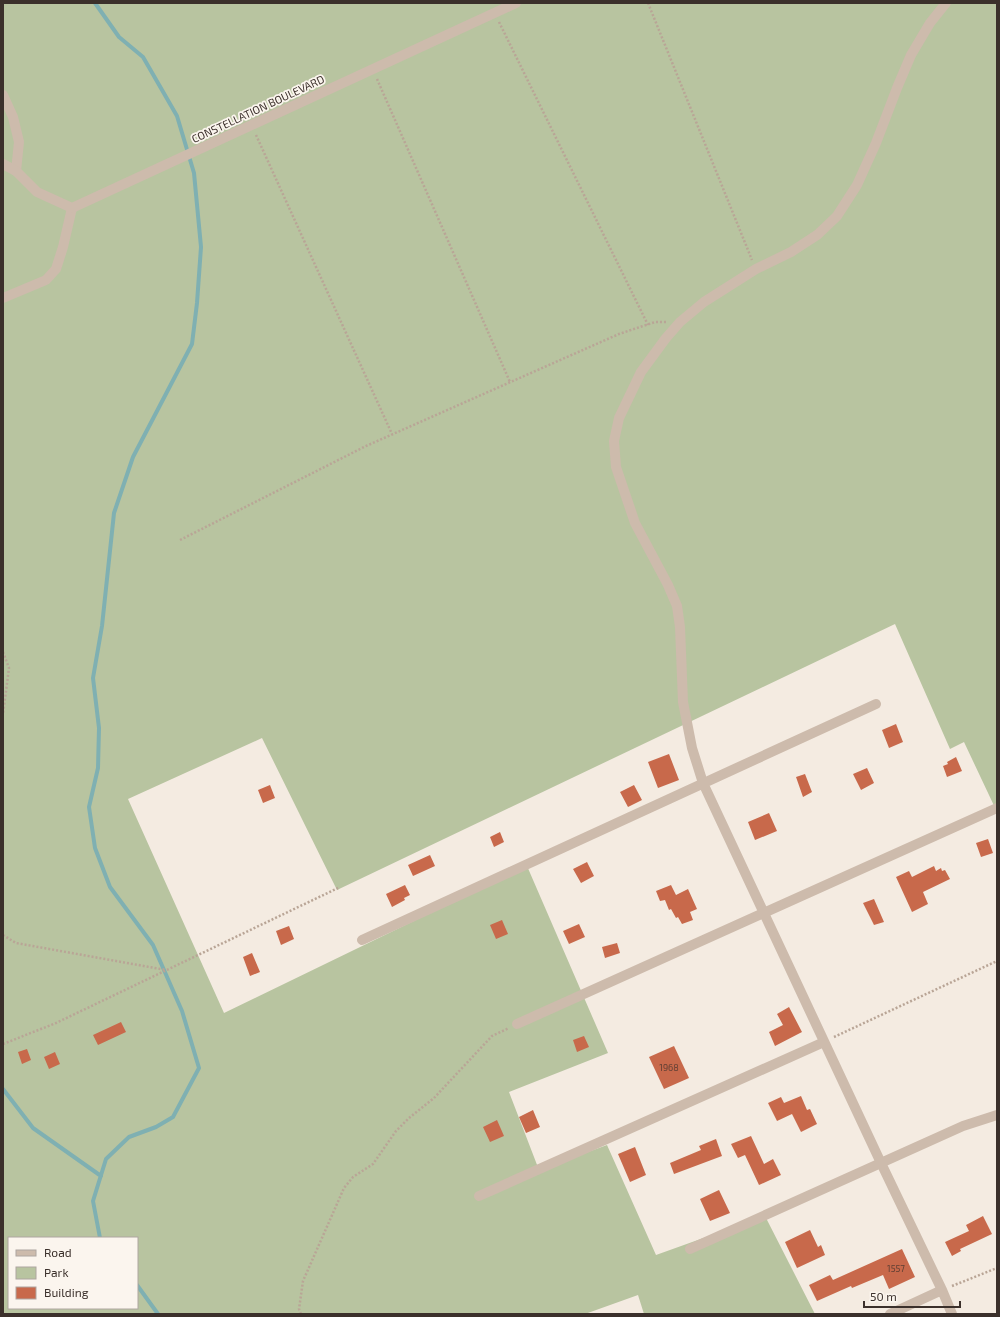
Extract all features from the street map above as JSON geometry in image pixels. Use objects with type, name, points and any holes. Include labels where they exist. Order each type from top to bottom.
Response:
[{"type":"street","name":"CONSTELLATION BOULEVARD","points":[[72,208],[516,3]]},
{"type":"street","points":[[946,3],[930,23],[911,55],[876,143],[857,184],[837,216],[817,235],[791,252],[756,269],[704,302],[680,322],[641,372],[618,418],[614,442],[616,467],[635,523],[668,585],[676,606],[680,627],[683,702],[692,748],[703,783],[952,1314]]},
{"type":"street","points":[[3,95],[13,117],[19,142],[16,171]]},
{"type":"street","points":[[3,164],[16,171],[37,192],[72,208],[64,247],[56,269],[46,280],[3,298]]},
{"type":"street","points":[[362,940],[876,704]]},
{"type":"street","points":[[517,1024],[997,808]]},
{"type":"street","points":[[479,1196],[824,1042]]},
{"type":"street","points":[[690,1249],[962,1126],[997,1115]]},
{"type":"street","points":[[890,1314],[942,1290]]},
{"type":"path","points":[[648,3],[756,269]]},
{"type":"path","points":[[494,13],[648,325]]},
{"type":"path","points":[[373,70],[510,382]]},
{"type":"path","points":[[252,125],[392,434]]},
{"type":"path","points":[[180,540],[366,446],[620,334],[655,322],[680,322]]},
{"type":"path","points":[[3,652],[9,668],[3,714]]},
{"type":"path","points":[[3,1044],[56,1023],[338,888]]},
{"type":"path","points":[[3,935],[16,943],[166,970]]},
{"type":"path","points":[[824,1042],[997,961]]},
{"type":"path","points":[[301,1314],[302,1281],[344,1188],[353,1177],[373,1164],[396,1131],[409,1118],[434,1098],[492,1036],[517,1024]]},
{"type":"path","points":[[942,1290],[997,1268]]},
{"type":"green space","points":[[3,3],[997,3],[997,812],[964,742],[950,749],[895,624],[337,890],[262,738],[128,799],[224,1013],[527,866],[608,1053],[509,1092],[539,1170],[607,1145],[656,1255],[765,1216],[815,1314],[644,1314],[638,1295],[585,1314],[3,1314]]},
{"type":"building","points":[[896,724],[903,742],[889,748],[882,730]]},
{"type":"building","points":[[669,754],[679,780],[658,788],[648,762]]},
{"type":"building","points":[[956,757],[962,771],[947,777],[943,766],[948,764],[947,762]]},
{"type":"building","points":[[867,768],[874,783],[861,790],[853,774]]},
{"type":"building","points":[[805,774],[812,792],[803,797],[796,777]]},
{"type":"building","points":[[270,785],[275,798],[263,803],[258,790]]},
{"type":"building","points":[[634,785],[642,800],[628,807],[620,792]]},
{"type":"building","points":[[769,813],[777,831],[755,840],[748,822]]},
{"type":"building","points":[[500,832],[504,842],[494,847],[490,837]]},
{"type":"building","points":[[988,839],[993,853],[981,857],[976,843]]},
{"type":"building","points":[[430,855],[435,866],[413,876],[408,865]]},
{"type":"building","points":[[587,862],[594,876],[581,883],[573,869]]},
{"type":"building","points":[[934,866],[936,871],[941,868],[942,871],[945,870],[950,879],[923,892],[928,904],[912,912],[896,877],[909,871],[912,877]]},
{"type":"building","points":[[405,885],[410,895],[404,898],[405,900],[392,907],[386,894]]},
{"type":"building","points":[[671,885],[676,895],[688,889],[697,909],[690,912],[693,920],[682,924],[678,917],[676,918],[671,909],[669,910],[665,900],[660,901],[656,891]]},
{"type":"building","points":[[874,899],[884,922],[874,925],[863,903]]},
{"type":"building","points":[[502,920],[508,934],[496,939],[490,925]]},
{"type":"building","points":[[579,924],[585,937],[569,944],[563,931]]},
{"type":"building","points":[[289,926],[294,939],[281,945],[276,931]]},
{"type":"building","points":[[617,943],[620,953],[605,958],[602,947]]},
{"type":"building","points":[[252,953],[260,972],[250,976],[243,957]]},
{"type":"building","points":[[789,1007],[802,1032],[775,1046],[769,1032],[783,1025],[777,1014]]},
{"type":"building","points":[[121,1022],[126,1032],[98,1045],[93,1035]]},
{"type":"building","points":[[584,1036],[589,1047],[577,1052],[573,1040]]},
{"type":"building","points":[[674,1046],[689,1078],[664,1089],[649,1057]]},
{"type":"building","points":[[27,1049],[31,1060],[22,1064],[18,1052]]},
{"type":"building","points":[[55,1052],[60,1064],[49,1069],[44,1057]]},
{"type":"building","points":[[801,1096],[807,1110],[810,1109],[817,1124],[801,1132],[792,1114],[777,1121],[768,1103],[781,1097],[784,1103]]},
{"type":"building","points":[[533,1110],[540,1127],[526,1133],[519,1117]]},
{"type":"building","points":[[497,1120],[504,1136],[490,1142],[483,1127]]},
{"type":"building","points":[[751,1136],[764,1164],[773,1159],[781,1175],[759,1185],[745,1155],[738,1158],[731,1144]]},
{"type":"building","points":[[716,1139],[722,1156],[674,1174],[670,1163],[701,1150],[699,1146]]},
{"type":"building","points":[[635,1147],[646,1175],[630,1182],[618,1154]]},
{"type":"building","points":[[719,1190],[730,1213],[710,1221],[700,1199]]},
{"type":"building","points":[[983,1216],[992,1234],[960,1249],[961,1251],[952,1256],[945,1242],[969,1231],[966,1225]]},
{"type":"building","points":[[810,1230],[818,1247],[821,1245],[825,1255],[797,1268],[785,1242]]},
{"type":"building","points":[[902,1249],[915,1277],[889,1289],[883,1275],[852,1288],[851,1286],[817,1301],[809,1285],[830,1275],[833,1280]]},
{"type":"waterway","points":[[95,3],[119,37],[143,57],[177,116],[194,173],[201,247],[192,344],[133,457],[114,513],[102,626],[93,678],[99,728],[98,768],[89,807],[95,848],[110,887],[153,945],[182,1011],[199,1068],[173,1117],[156,1127],[129,1137],[106,1159],[93,1201],[100,1237]]},
{"type":"waterway","points":[[3,1089],[33,1128],[101,1176]]},
{"type":"waterway","points":[[138,1286],[158,1314]]}]
